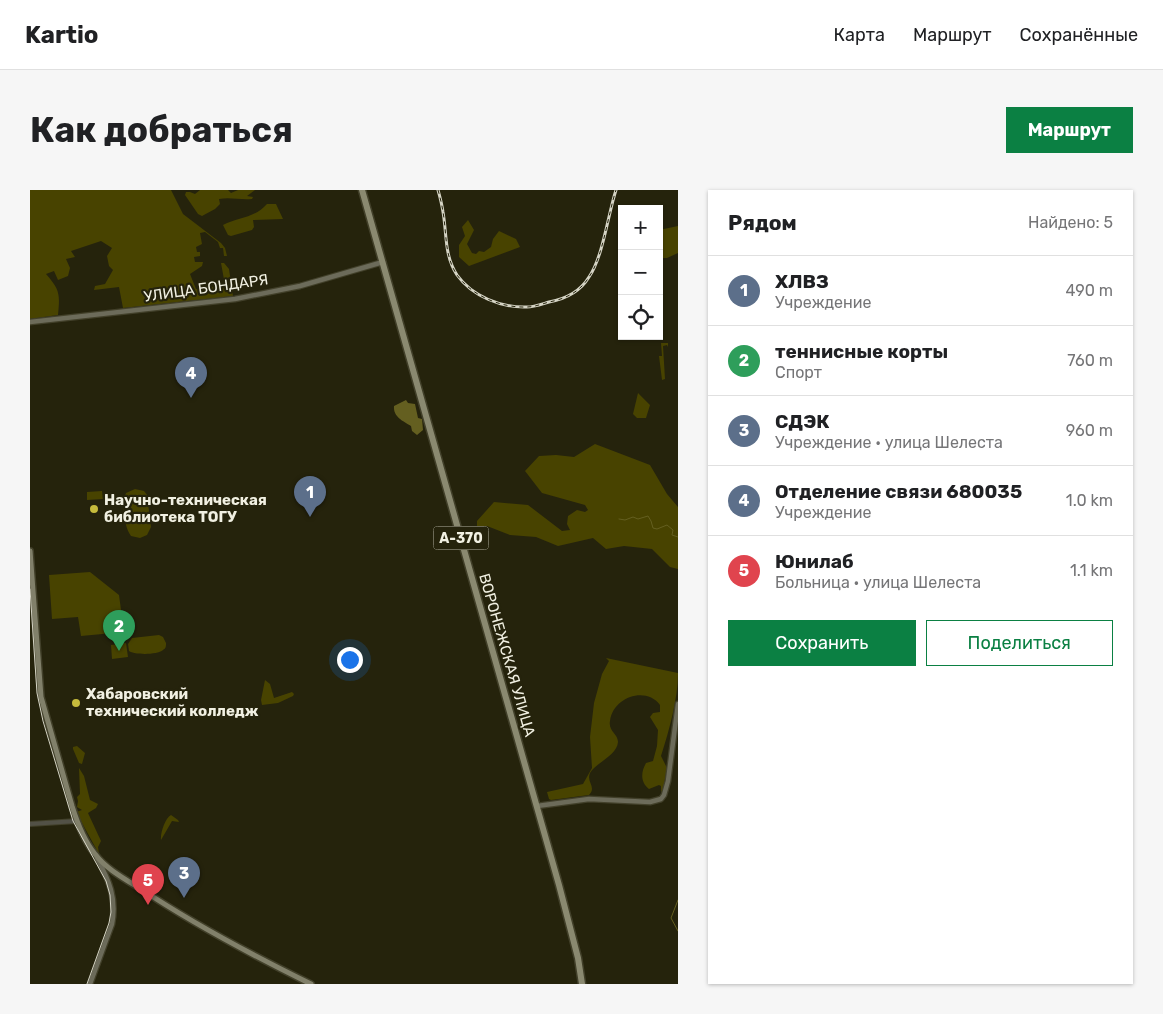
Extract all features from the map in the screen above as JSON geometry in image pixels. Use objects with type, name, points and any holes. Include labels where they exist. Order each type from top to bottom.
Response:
[{"type":"highway","points":[[362,190],[380,254],[379,263]]},
{"type":"highway","name":"ВОРОНЕЖСКАЯ УЛИЦА","points":[[379,263],[385,270],[537,806],[574,939],[582,984]]},
{"type":"main road","name":"УЛИЦА БОНДАРЯ","points":[[30,322],[235,299],[300,286],[379,263]]},
{"type":"main road","points":[[30,551],[41,697],[77,821],[109,881]]},
{"type":"main road","points":[[537,806],[589,799],[650,802],[659,800],[664,795],[668,781],[678,704]]},
{"type":"main road","points":[[94,854],[117,873],[182,916],[209,932],[311,984]]},
{"type":"main road","points":[[90,984],[113,918],[114,903],[109,875],[112,872],[117,873]]},
{"type":"street","points":[[30,824],[77,821]]},
{"type":"shaded area","points":[[30,190],[171,190],[183,214],[221,243],[225,248],[227,256],[224,256],[223,248],[220,248],[218,242],[205,232],[200,233],[202,244],[196,247],[197,252],[200,252],[200,256],[194,257],[195,262],[203,262],[202,266],[190,274],[196,289],[225,285],[221,263],[224,263],[229,269],[233,296],[123,308],[119,287],[94,290],[95,286],[105,284],[113,270],[109,266],[107,256],[112,248],[101,241],[71,251],[75,257],[66,259],[70,268],[68,276],[58,280],[54,271],[46,274],[58,293],[58,315],[30,319]]},
{"type":"shaded area","points":[[200,190],[228,190],[231,193],[238,190],[255,190],[247,196],[253,197],[252,199],[219,199],[220,204],[215,209],[202,216],[198,214],[185,195],[186,192],[195,194]]},
{"type":"shaded area","points":[[267,204],[276,204],[283,219],[253,220],[254,227],[252,230],[231,236],[228,235],[223,225],[252,215]]},
{"type":"shaded area","points":[[468,220],[474,230],[467,244],[472,253],[484,252],[491,247],[493,239],[499,231],[516,239],[520,247],[469,266],[459,257],[459,245],[465,236],[462,227]]},
{"type":"shaded area","points":[[678,226],[678,253],[667,258],[663,258],[663,229]]},
{"type":"shaded area","points":[[661,343],[668,343],[668,347],[667,345],[663,346],[665,379],[662,380],[659,356],[662,356]]},
{"type":"shaded area","points":[[638,393],[650,405],[646,418],[637,418],[633,414]]},
{"type":"shaded area","points":[[406,400],[408,403],[415,404],[418,418],[422,419],[423,430],[417,435],[412,431],[411,426],[399,418],[394,410],[394,406]]},
{"type":"shaded area","points":[[595,444],[650,465],[667,494],[678,507],[678,569],[670,567],[652,549],[624,546],[606,549],[593,538],[558,546],[536,537],[510,535],[487,526],[477,526],[477,521],[494,502],[528,505],[562,531],[570,530],[567,524],[568,516],[577,510],[585,512],[588,510],[585,505],[542,493],[525,471],[539,456],[574,457]]},
{"type":"shaded area","points":[[135,489],[144,491],[147,495],[151,527],[147,535],[140,538],[131,536],[124,514],[124,497],[126,493]]},
{"type":"shaded area","points":[[102,491],[103,499],[87,500],[87,492]]},
{"type":"shaded area","points":[[90,572],[119,595],[124,632],[81,636],[78,617],[52,619],[49,575]]},
{"type":"shaded area","points":[[159,635],[163,637],[166,643],[165,648],[160,652],[146,654],[129,651],[128,644],[132,638]]},
{"type":"shaded area","points":[[126,643],[128,657],[112,659],[111,645]]},
{"type":"shaded area","points":[[606,658],[678,673],[675,704],[661,756],[667,768],[663,790],[661,792],[661,786],[659,785],[649,789],[642,777],[646,763],[653,761],[657,746],[658,730],[650,717],[653,713],[660,712],[660,705],[654,699],[639,695],[623,700],[612,713],[610,724],[618,739],[617,747],[590,773],[589,779],[592,789],[589,795],[551,800],[547,792],[583,784],[592,768],[590,737],[594,703],[602,674],[609,661]]},
{"type":"shaded area","points":[[265,680],[270,684],[274,698],[292,692],[293,696],[278,703],[262,705],[261,700]]},
{"type":"shaded area","points":[[77,746],[85,753],[82,764],[79,763],[73,749],[73,747]]},
{"type":"shaded area","points":[[79,768],[84,776],[90,800],[98,804],[96,808],[88,813],[101,841],[98,847],[99,854],[76,812],[82,810],[77,807],[77,797],[80,794]]},
{"type":"shaded area","points":[[171,815],[179,822],[172,821],[161,840],[163,826]]},
{"type":"waterway","points":[[619,519],[625,520],[633,517],[638,519],[648,516],[653,528],[657,529],[667,525],[673,530],[672,535],[678,537]]},
{"type":"waterway","points":[[678,900],[671,918],[678,931]]},
{"type":"tram line","points":[[30,589],[37,693],[43,721],[73,821],[106,881],[110,895],[111,912],[109,923],[87,984]]},
{"type":"railway","points":[[438,190],[443,209],[448,252],[457,275],[479,295],[497,303],[517,307],[527,307],[561,299],[581,287],[594,269],[598,258],[616,190]]},
{"type":"place","name":"Отделение связи 680035","points":[[191,398]]},
{"type":"place","name":"Научно-техническая библиотека ТОГУ","points":[[94,509]]},
{"type":"place","name":"ХЛВЗ","points":[[310,517]]},
{"type":"place","name":"теннисные корты","points":[[119,651]]},
{"type":"place","name":"Хабаровский технический колледж","points":[[76,703]]},
{"type":"place","name":"СДЭК","points":[[184,898]]},
{"type":"place","name":"Юнилаб","points":[[148,905]]}]
